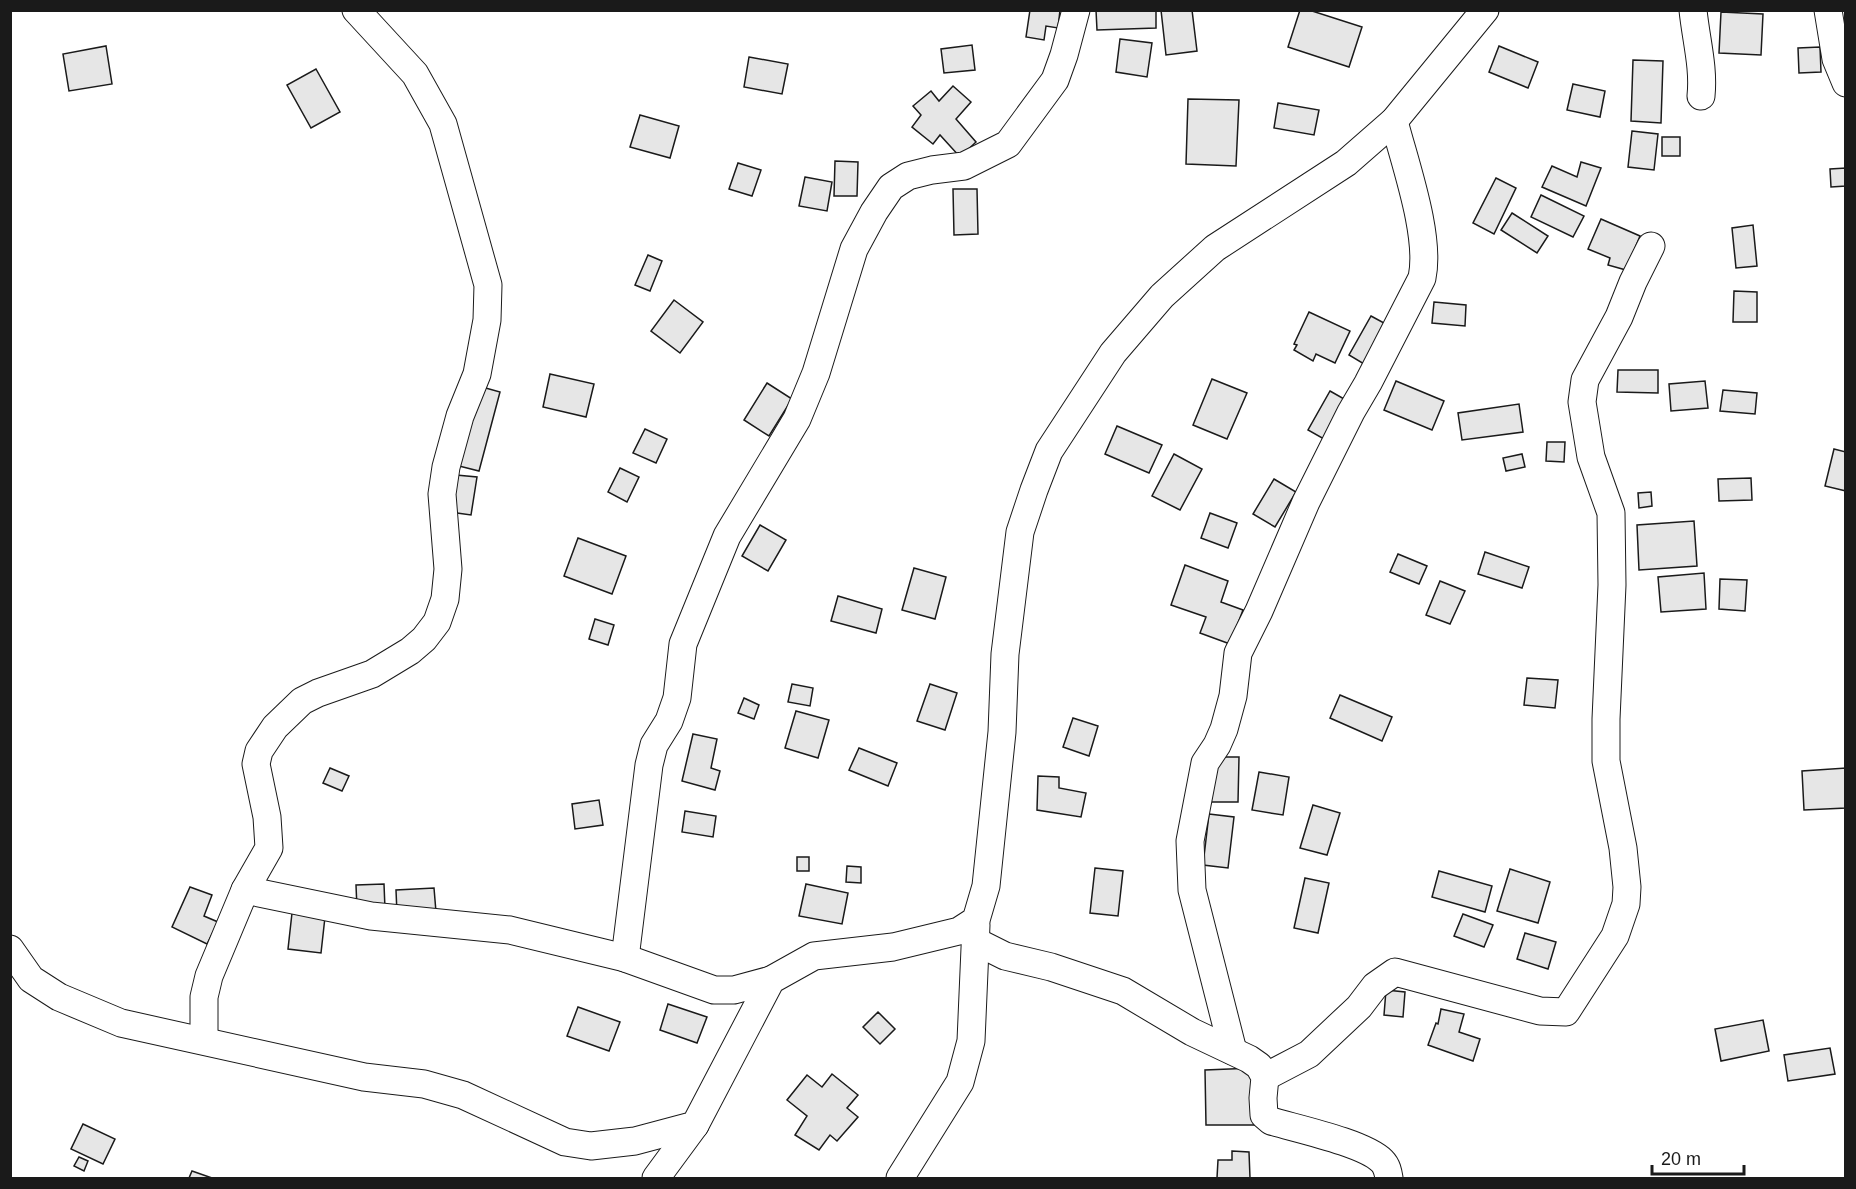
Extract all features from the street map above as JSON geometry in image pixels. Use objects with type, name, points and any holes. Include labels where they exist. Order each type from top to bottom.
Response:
[{"type":"street","points":[[204,1040],[204,997],[209,976],[245,891],[269,848],[270,836],[256,764],[260,751],[275,727],[302,701],[372,674],[410,651],[424,639],[437,622],[445,599],[448,569],[442,494],[446,467],[460,416],[477,374],[487,320],[488,285],[459,174],[443,124],[415,74],[356,10]]},
{"type":"street","points":[[625,958],[649,765],[654,745],[669,721],[677,699],[683,644],[727,536],[797,419],[816,373],[854,249],[891,187],[908,176],[964,166],[1008,144],[1055,80],[1076,10]]},
{"type":"street","points":[[900,1179],[960,1082],[971,1041],[976,931],[986,886],[1002,732],[1005,654],[1020,532],[1049,452],[1113,353],[1162,296],[1215,248],[1346,163],[1394,121],[1485,10]]},
{"type":"street","points":[[1693,10],[1703,74],[1701,96]]},
{"type":"street","points":[[1828,10],[1836,59],[1845,83]]},
{"type":"street","points":[[1233,1051],[1192,890],[1191,841],[1200,782],[1205,763],[1224,729],[1233,696],[1238,653],[1259,611],[1306,502],[1422,278],[1426,263],[1420,220],[1394,121]]},
{"type":"street","points":[[1265,1077],[1308,1054],[1359,1007],[1375,986],[1395,972],[1540,1011],[1566,1012],[1615,936],[1626,904],[1627,887],[1623,848],[1606,761],[1612,585],[1611,513],[1591,457],[1582,402],[1585,380],[1619,317],[1651,246]]},
{"type":"street","points":[[245,891],[371,916],[510,930],[625,958],[714,990],[734,990],[771,980],[814,956],[893,946],[959,931],[976,931],[1005,956],[1051,967],[1123,991],[1192,1032],[1259,1066],[1265,1077],[1264,1115],[1271,1121],[1364,1148],[1383,1161],[1388,1169],[1389,1179]]},
{"type":"street","points":[[12,956],[31,979],[59,998],[121,1023],[363,1077],[424,1084],[463,1095],[565,1142],[591,1146],[635,1141],[695,1125]]},
{"type":"street","points":[[656,1179],[695,1125],[771,980]]},
{"type":"building","points":[[1030,10],[1060,10],[1058,28],[1046,26],[1044,40],[1026,37]]},
{"type":"building","points":[[1096,10],[1156,10],[1156,28],[1097,30]]},
{"type":"building","points":[[1161,10],[1192,10],[1197,51],[1166,55]]},
{"type":"building","points":[[1300,10],[1309,10],[1362,27],[1349,67],[1288,47]]},
{"type":"building","points":[[1721,12],[1763,14],[1761,55],[1719,53]]},
{"type":"building","points":[[1120,39],[1152,43],[1147,77],[1116,72]]},
{"type":"building","points":[[972,45],[975,70],[944,73],[941,49]]},
{"type":"building","points":[[106,46],[112,84],[69,91],[63,54]]},
{"type":"building","points":[[1499,46],[1538,62],[1528,88],[1489,72]]},
{"type":"building","points":[[1820,47],[1821,72],[1799,73],[1798,48]]},
{"type":"building","points":[[749,57],[788,64],[782,94],[744,87]]},
{"type":"building","points":[[1633,60],[1663,61],[1661,123],[1631,121]]},
{"type":"building","points":[[316,69],[340,112],[311,128],[287,85]]},
{"type":"building","points":[[1573,84],[1605,91],[1600,117],[1567,110]]},
{"type":"building","points":[[953,86],[971,102],[956,119],[976,142],[960,157],[940,135],[933,144],[912,127],[921,115],[913,106],[931,91],[939,101]]},
{"type":"building","points":[[1188,99],[1239,100],[1236,166],[1186,164]]},
{"type":"building","points":[[1278,103],[1319,110],[1314,135],[1274,128]]},
{"type":"building","points":[[640,115],[679,126],[670,158],[630,147]]},
{"type":"building","points":[[1632,131],[1658,134],[1654,170],[1628,167]]},
{"type":"building","points":[[1662,137],[1680,137],[1680,156],[1662,156]]},
{"type":"building","points":[[835,161],[858,162],[857,196],[834,196]]},
{"type":"building","points":[[1581,162],[1601,168],[1586,206],[1542,187],[1552,166],[1577,177]]},
{"type":"building","points":[[738,163],[761,170],[752,196],[729,189]]},
{"type":"building","points":[[1846,168],[1846,186],[1831,187],[1830,169]]},
{"type":"building","points":[[805,177],[832,182],[827,211],[799,206]]},
{"type":"building","points":[[1496,178],[1516,188],[1494,234],[1473,223]]},
{"type":"building","points":[[953,189],[977,189],[978,234],[954,235]]},
{"type":"building","points":[[1541,195],[1584,216],[1573,237],[1531,217]]},
{"type":"building","points":[[1512,213],[1548,236],[1537,253],[1501,230]]},
{"type":"building","points":[[1601,219],[1640,236],[1626,270],[1608,265],[1610,258],[1588,249]]},
{"type":"building","points":[[1753,225],[1757,266],[1736,268],[1732,228]]},
{"type":"building","points":[[648,255],[662,261],[650,291],[635,285]]},
{"type":"building","points":[[1734,291],[1757,292],[1757,322],[1733,322]]},
{"type":"building","points":[[674,300],[703,322],[680,353],[651,331]]},
{"type":"building","points":[[1434,302],[1466,305],[1465,326],[1432,323]]},
{"type":"building","points":[[1309,312],[1350,331],[1335,363],[1316,354],[1313,361],[1294,350],[1297,345],[1294,344]]},
{"type":"building","points":[[1371,316],[1397,330],[1374,370],[1349,355]]},
{"type":"building","points":[[1618,370],[1658,370],[1658,393],[1617,392]]},
{"type":"building","points":[[550,374],[594,384],[586,417],[543,407]]},
{"type":"building","points":[[1212,379],[1247,393],[1227,439],[1193,425]]},
{"type":"building","points":[[1396,381],[1444,401],[1432,430],[1384,410]]},
{"type":"building","points":[[1705,381],[1708,408],[1671,411],[1669,384]]},
{"type":"building","points":[[767,383],[792,399],[769,436],[744,420]]},
{"type":"building","points":[[475,385],[500,392],[479,471],[455,465]]},
{"type":"building","points":[[1723,390],[1757,393],[1755,414],[1720,411]]},
{"type":"building","points":[[1330,391],[1353,404],[1331,443],[1308,430]]},
{"type":"building","points":[[1519,404],[1523,432],[1462,440],[1458,413]]},
{"type":"building","points":[[1117,426],[1162,445],[1149,473],[1105,454]]},
{"type":"building","points":[[645,429],[667,439],[656,463],[633,453]]},
{"type":"building","points":[[1547,442],[1565,442],[1564,462],[1546,461]]},
{"type":"building","points":[[1834,449],[1846,452],[1846,491],[1825,486]]},
{"type":"building","points":[[1174,454],[1202,469],[1180,510],[1152,496]]},
{"type":"building","points":[[1522,454],[1525,467],[1506,471],[1503,458]]},
{"type":"building","points":[[620,468],[639,477],[627,502],[608,492]]},
{"type":"building","points":[[456,475],[477,477],[471,515],[450,512]]},
{"type":"building","points":[[1751,478],[1752,500],[1719,501],[1718,479]]},
{"type":"building","points":[[1274,479],[1296,492],[1275,527],[1253,514]]},
{"type":"building","points":[[1651,492],[1652,506],[1639,508],[1638,493]]},
{"type":"building","points":[[1210,513],[1237,523],[1228,548],[1201,538]]},
{"type":"building","points":[[1694,521],[1697,566],[1639,570],[1637,525]]},
{"type":"building","points":[[760,525],[786,540],[768,571],[742,556]]},
{"type":"building","points":[[578,538],[626,556],[612,594],[564,576]]},
{"type":"building","points":[[1485,552],[1529,567],[1522,588],[1478,574]]},
{"type":"building","points":[[1398,554],[1427,566],[1419,584],[1390,572]]},
{"type":"building","points":[[1185,565],[1228,581],[1221,602],[1243,610],[1230,644],[1200,633],[1206,617],[1171,605]]},
{"type":"building","points":[[914,568],[946,577],[935,619],[902,610]]},
{"type":"building","points":[[1704,573],[1706,609],[1661,612],[1658,577]]},
{"type":"building","points":[[1720,579],[1747,580],[1745,611],[1719,609]]},
{"type":"building","points":[[1440,581],[1465,591],[1450,624],[1426,615]]},
{"type":"building","points":[[838,596],[882,609],[876,633],[831,621]]},
{"type":"building","points":[[595,619],[614,625],[608,645],[589,639]]},
{"type":"building","points":[[1527,678],[1558,680],[1555,708],[1524,705]]},
{"type":"building","points":[[792,684],[813,688],[810,706],[788,702]]},
{"type":"building","points":[[930,684],[957,693],[945,730],[917,721]]},
{"type":"building","points":[[1340,695],[1392,717],[1382,741],[1330,718]]},
{"type":"building","points":[[744,698],[759,705],[754,719],[738,713]]},
{"type":"building","points":[[796,711],[829,720],[818,758],[785,748]]},
{"type":"building","points":[[1073,718],[1098,726],[1089,756],[1063,747]]},
{"type":"building","points":[[693,734],[717,739],[711,768],[720,771],[715,790],[682,781]]},
{"type":"building","points":[[859,748],[897,763],[888,786],[849,770]]},
{"type":"building","points":[[1209,757],[1239,757],[1238,802],[1208,802]]},
{"type":"building","points":[[330,768],[349,776],[342,791],[323,783]]},
{"type":"building","points":[[1846,768],[1846,808],[1804,810],[1802,771]]},
{"type":"building","points":[[1259,772],[1289,777],[1283,815],[1252,810]]},
{"type":"building","points":[[1038,776],[1059,777],[1059,788],[1086,793],[1081,817],[1037,810]]},
{"type":"building","points":[[599,800],[603,825],[575,829],[572,804]]},
{"type":"building","points":[[1313,805],[1340,813],[1327,855],[1300,848]]},
{"type":"building","points":[[685,811],[716,816],[713,837],[682,832]]},
{"type":"building","points":[[1209,814],[1234,817],[1228,868],[1203,865]]},
{"type":"building","points":[[797,857],[809,857],[809,871],[797,871]]},
{"type":"building","points":[[847,866],[861,867],[861,883],[846,882]]},
{"type":"building","points":[[1095,868],[1123,871],[1118,916],[1090,913]]},
{"type":"building","points":[[1510,869],[1550,882],[1538,923],[1497,911]]},
{"type":"building","points":[[1439,871],[1492,886],[1485,912],[1432,897]]},
{"type":"building","points":[[1305,878],[1329,883],[1318,933],[1294,928]]},
{"type":"building","points":[[384,884],[385,909],[357,909],[356,885]]},
{"type":"building","points":[[806,884],[848,893],[842,924],[799,916]]},
{"type":"building","points":[[190,887],[212,895],[204,916],[218,922],[207,944],[172,927]]},
{"type":"building","points":[[434,888],[436,912],[397,914],[396,890]]},
{"type":"building","points":[[292,913],[325,917],[321,953],[288,949]]},
{"type":"building","points":[[1463,914],[1493,925],[1484,947],[1454,936]]},
{"type":"building","points":[[1525,933],[1556,942],[1548,969],[1517,959]]},
{"type":"building","points":[[1386,990],[1405,992],[1403,1017],[1384,1015]]},
{"type":"building","points":[[668,1004],[707,1017],[697,1043],[660,1030]]},
{"type":"building","points":[[578,1007],[620,1022],[609,1051],[567,1036]]},
{"type":"building","points":[[1441,1009],[1464,1014],[1459,1032],[1480,1039],[1473,1061],[1428,1045],[1436,1023],[1438,1024]]},
{"type":"building","points":[[878,1012],[895,1029],[880,1044],[863,1027]]},
{"type":"building","points":[[1763,1020],[1769,1051],[1721,1061],[1715,1029]]},
{"type":"building","points":[[1830,1048],[1835,1074],[1788,1081],[1784,1055]]},
{"type":"building","points":[[1254,1068],[1255,1125],[1206,1125],[1205,1070]]},
{"type":"building","points":[[832,1074],[858,1095],[847,1108],[858,1117],[837,1141],[830,1135],[819,1150],[795,1135],[807,1116],[787,1100],[807,1075],[822,1087]]},
{"type":"building","points":[[83,1124],[115,1139],[103,1164],[71,1149]]},
{"type":"building","points":[[1232,1151],[1249,1152],[1250,1178],[1217,1178],[1218,1160],[1232,1160]]},
{"type":"building","points":[[79,1157],[88,1161],[84,1171],[74,1166]]},
{"type":"building","points":[[192,1171],[212,1178],[189,1178]]}]
